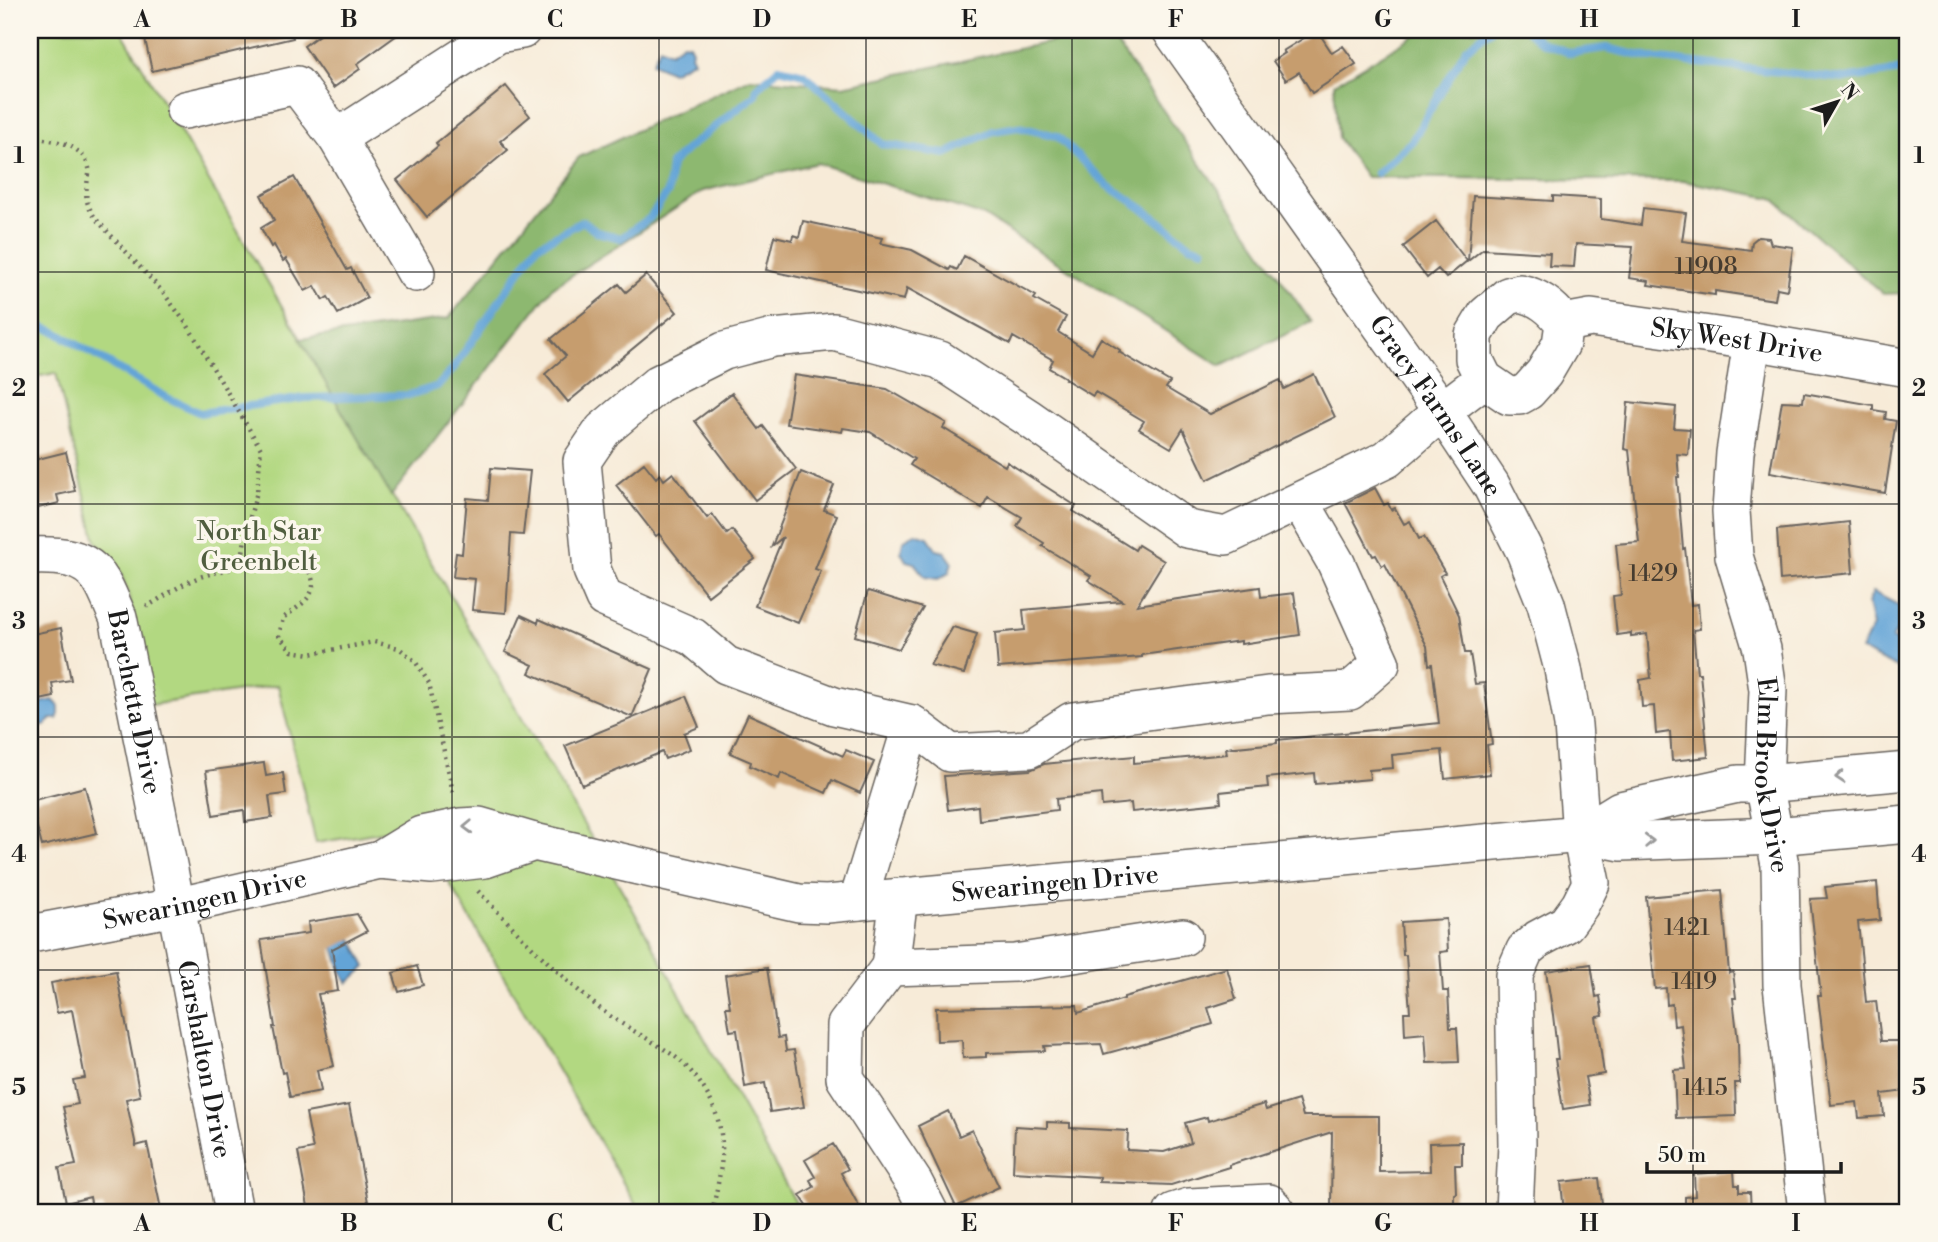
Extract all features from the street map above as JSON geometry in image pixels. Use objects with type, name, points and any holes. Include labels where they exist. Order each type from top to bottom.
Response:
[{"type":"street","points":[[337,138],[498,34],[522,30]]},
{"type":"street","name":"Gracy Farms Lane","points":[[1171,30],[1442,411],[1491,485],[1525,552],[1546,604],[1563,669],[1573,725],[1581,834],[1591,883],[1580,905],[1566,923],[1525,950],[1514,975],[1517,1144],[1514,1212]]},
{"type":"street","points":[[185,110],[297,85],[337,138],[416,273]]},
{"type":"street","points":[[1520,293],[1535,296],[1555,311],[1564,323],[1561,344],[1544,373],[1528,391],[1520,396],[1508,396],[1484,379],[1474,359],[1474,335],[1486,315],[1508,296],[1520,293]]},
{"type":"street","name":"Sky West Drive","points":[[1564,323],[1591,318],[1752,341],[1908,368]]},
{"type":"street","points":[[1300,501],[1336,563],[1381,664],[1350,691],[1268,695],[1072,721],[1030,749],[950,753],[912,724],[834,706],[726,664],[693,637],[604,598],[592,570],[582,461],[603,430],[658,384],[724,351],[773,338],[834,332],[940,360],[1187,529],[1226,536],[1387,459],[1484,379]]},
{"type":"street","name":"Elm Brook Drive","points":[[1752,341],[1735,453],[1731,511],[1734,556],[1762,649],[1768,690],[1764,784],[1780,865],[1782,985],[1807,1212]]},
{"type":"street","name":"Barchetta Drive","points":[[30,556],[60,555],[90,568],[101,580],[118,617],[175,907]]},
{"type":"street","points":[[858,901],[912,724]]},
{"type":"street","name":"Swearingen Drive","points":[[1581,834],[1620,810],[1738,784],[1908,771]]},
{"type":"street","name":"Swearingen Drive","points":[[30,934],[175,907],[380,860],[432,865],[485,859],[534,842],[799,903],[827,904],[1581,834],[1622,842],[1775,836],[1908,824]]},
{"type":"street","points":[[899,897],[890,967],[846,1024],[845,1078],[914,1183],[929,1212]]},
{"type":"street","name":"Carshalton Drive","points":[[175,907],[234,1212]]},
{"type":"street","points":[[890,967],[1015,963],[1183,937]]},
{"type":"street","points":[[1173,1212],[1189,1207],[1269,1203],[1277,1212]]},
{"type":"path","points":[[30,138],[43,138],[80,151],[90,169],[85,196],[88,208],[162,291],[188,326],[261,449],[257,492],[246,531],[241,567]]},
{"type":"path","points":[[118,617],[142,610],[199,577],[262,562],[296,563],[310,571],[314,582],[310,597],[283,618],[279,636],[292,651],[310,654],[374,642],[399,648],[415,661],[429,683],[454,802]]},
{"type":"path","points":[[475,888],[558,972],[601,1009],[672,1054],[703,1087],[714,1106],[719,1123],[722,1153],[712,1212]]},
{"type":"green space","name":"North Star Greenbelt","points":[[30,30],[121,30],[626,897],[801,1212],[640,1212],[449,882],[421,825],[316,843],[278,685],[150,705],[128,592],[119,569],[96,542],[56,373],[30,378]]},
{"type":"green space","points":[[1107,30],[1311,322],[1221,366],[982,215],[817,163],[703,191],[552,288],[391,496],[300,339],[449,318],[579,157],[750,78],[843,86]]},
{"type":"green space","points":[[1423,30],[1908,30],[1908,293],[1883,294],[1773,198],[1683,181],[1366,177],[1338,138],[1334,84]]},
{"type":"water","points":[[683,43],[689,44],[694,60],[672,72],[652,63],[660,47],[670,52]]},
{"type":"water","points":[[915,533],[928,537],[937,550],[945,552],[952,562],[949,573],[938,579],[925,577],[914,563],[906,561],[901,552],[903,541]]},
{"type":"water","points":[[1873,592],[1908,610],[1908,632],[1899,627],[1892,639],[1908,648],[1908,661],[1903,671],[1861,650],[1873,626],[1868,603]]},
{"type":"water","points":[[53,700],[59,706],[57,719],[51,719],[44,726],[36,721],[30,724],[30,705]]},
{"type":"water","points":[[350,935],[366,967],[348,983],[333,945]]},
{"type":"building","points":[[143,30],[292,30],[293,38],[152,71]]},
{"type":"building","points":[[326,30],[404,30],[357,64],[360,69],[333,88],[304,46]]},
{"type":"building","points":[[1317,30],[1332,53],[1343,46],[1356,64],[1312,93],[1299,72],[1286,80],[1273,61],[1285,53],[1283,51]]},
{"type":"building","points":[[506,86],[530,116],[500,141],[508,150],[427,217],[397,180],[438,146],[436,143]]},
{"type":"building","points":[[294,177],[347,270],[351,268],[367,298],[338,314],[328,297],[323,300],[315,286],[305,291],[286,259],[283,261],[274,245],[271,247],[261,228],[274,220],[261,195]]},
{"type":"building","points":[[1473,196],[1553,201],[1553,196],[1601,199],[1601,219],[1641,225],[1643,208],[1686,213],[1682,241],[1751,250],[1752,242],[1758,237],[1769,238],[1771,244],[1793,247],[1787,290],[1777,288],[1775,300],[1648,285],[1649,281],[1629,278],[1633,247],[1576,244],[1574,267],[1549,266],[1550,253],[1483,249],[1468,261]]},
{"type":"building","points":[[803,221],[882,238],[880,243],[912,250],[949,270],[951,267],[957,270],[964,256],[1036,296],[1034,299],[1066,317],[1058,332],[1092,353],[1101,338],[1120,350],[1119,352],[1170,382],[1166,388],[1210,414],[1280,380],[1284,389],[1314,374],[1335,417],[1207,480],[1183,429],[1171,448],[1139,429],[1144,421],[1095,392],[1093,396],[1065,379],[1049,368],[1053,360],[1013,337],[1010,344],[907,288],[904,300],[766,270],[774,236],[792,240],[793,235],[799,237]]},
{"type":"building","points":[[1436,221],[1467,261],[1446,278],[1438,269],[1427,278],[1403,247]]},
{"type":"building","points":[[646,275],[677,312],[568,402],[545,374],[566,356],[551,339],[619,284],[626,292]]},
{"type":"building","points":[[794,375],[887,389],[946,423],[943,428],[1005,466],[1007,462],[1076,506],[1073,511],[1135,550],[1138,545],[1164,561],[1137,605],[1260,587],[1261,597],[1294,593],[1300,635],[1241,644],[1241,641],[1142,657],[998,668],[995,633],[1025,630],[1023,610],[1122,601],[1088,580],[1091,576],[1042,546],[1044,543],[1017,526],[1022,517],[988,497],[982,508],[910,465],[914,459],[870,432],[843,428],[842,432],[786,424]]},
{"type":"building","points":[[732,393],[759,429],[763,426],[796,469],[755,500],[695,421]]},
{"type":"building","points":[[1804,393],[1873,405],[1873,410],[1886,412],[1885,419],[1896,421],[1885,493],[1770,472],[1782,401],[1803,402]]},
{"type":"building","points":[[1628,402],[1676,407],[1674,428],[1690,429],[1688,455],[1677,454],[1677,477],[1691,605],[1698,604],[1700,629],[1693,630],[1708,757],[1672,761],[1670,732],[1656,734],[1654,706],[1642,707],[1640,680],[1651,678],[1647,634],[1617,635],[1613,596],[1621,595],[1616,544],[1639,542],[1629,450],[1624,449]]},
{"type":"building","points":[[66,452],[75,491],[57,495],[59,503],[30,510],[30,461]]},
{"type":"building","points":[[644,463],[656,478],[660,474],[664,480],[673,473],[707,518],[712,514],[727,534],[732,530],[755,559],[708,596],[616,485]]},
{"type":"building","points":[[491,468],[530,471],[523,535],[511,534],[506,613],[472,610],[475,579],[453,577],[456,553],[462,554],[467,498],[488,500]]},
{"type":"building","points":[[801,472],[834,485],[824,510],[837,515],[815,569],[821,571],[798,623],[755,606],[783,537],[772,546]]},
{"type":"building","points":[[1375,488],[1384,505],[1388,503],[1391,510],[1395,508],[1404,524],[1410,521],[1419,539],[1424,537],[1445,573],[1440,576],[1459,615],[1465,653],[1470,653],[1475,684],[1484,683],[1492,744],[1487,745],[1490,774],[1445,779],[1442,750],[1392,755],[1393,768],[1369,770],[1370,779],[1315,784],[1314,773],[1267,778],[1268,787],[1220,792],[1221,803],[1132,812],[1131,803],[1102,806],[1101,794],[1056,799],[1057,810],[979,820],[978,806],[948,810],[944,776],[1030,770],[1044,764],[1134,756],[1134,763],[1227,754],[1226,748],[1277,743],[1277,740],[1439,723],[1432,664],[1429,665],[1427,646],[1385,564],[1382,566],[1376,555],[1373,556],[1345,503]]},
{"type":"building","points":[[1849,522],[1853,573],[1780,580],[1777,530]]},
{"type":"building","points":[[868,591],[923,608],[899,649],[855,636]]},
{"type":"building","points":[[521,615],[538,623],[539,619],[652,669],[632,717],[529,673],[533,665],[505,652]]},
{"type":"building","points":[[953,627],[977,634],[964,674],[930,665]]},
{"type":"building","points":[[61,628],[71,680],[52,683],[54,697],[30,702],[30,646],[35,645],[33,634]]},
{"type":"building","points":[[686,696],[699,727],[684,733],[690,749],[665,759],[662,752],[582,785],[565,746]]},
{"type":"building","points":[[748,714],[843,756],[846,750],[874,762],[860,793],[832,780],[826,793],[781,773],[779,779],[750,766],[751,762],[730,753]]},
{"type":"building","points":[[264,763],[266,776],[283,773],[286,794],[269,796],[272,818],[245,822],[244,810],[213,815],[206,771]]},
{"type":"building","points":[[85,787],[97,833],[42,846],[30,801]]},
{"type":"building","points":[[1877,882],[1880,920],[1858,922],[1866,1002],[1876,1001],[1881,1041],[1900,1041],[1906,1091],[1882,1094],[1884,1116],[1859,1118],[1857,1102],[1831,1105],[1810,899],[1827,898],[1825,887]]},
{"type":"building","points":[[1722,890],[1729,973],[1733,972],[1736,998],[1733,998],[1739,1083],[1735,1083],[1736,1116],[1676,1118],[1674,1070],[1686,1069],[1681,1025],[1674,1026],[1672,1004],[1667,1005],[1666,988],[1655,989],[1646,897]]},
{"type":"building","points":[[357,914],[367,931],[332,949],[338,991],[318,994],[334,1066],[317,1070],[321,1091],[290,1097],[285,1072],[282,1073],[273,1027],[261,940],[309,933],[308,922]]},
{"type":"building","points":[[1446,919],[1448,951],[1440,952],[1443,991],[1448,991],[1450,1028],[1457,1028],[1459,1062],[1427,1063],[1425,1033],[1405,1035],[1404,1012],[1410,1012],[1401,922]]},
{"type":"building","points":[[1591,964],[1596,997],[1600,996],[1603,1016],[1596,1017],[1604,1074],[1585,1077],[1590,1105],[1563,1109],[1546,971]]},
{"type":"building","points":[[417,966],[423,985],[399,992],[393,973]]},
{"type":"building","points":[[767,968],[778,1038],[784,1037],[786,1051],[794,1050],[804,1107],[770,1112],[765,1083],[745,1087],[737,1030],[730,1031],[726,1007],[730,1007],[725,975]]},
{"type":"building","points":[[1227,968],[1236,999],[1208,1008],[1213,1024],[1134,1047],[1104,1054],[1101,1044],[1044,1046],[1045,1051],[986,1053],[986,1057],[963,1058],[962,1040],[937,1041],[936,1008],[1077,1005],[1078,1013]]},
{"type":"building","points":[[116,971],[140,1096],[126,1099],[136,1146],[147,1143],[161,1209],[149,1212],[105,1212],[103,1206],[92,1208],[90,1197],[66,1203],[59,1168],[76,1165],[63,1107],[78,1104],[73,1080],[85,1078],[72,1010],[57,1013],[51,983]]},
{"type":"building","points":[[1298,1100],[1303,1116],[1379,1116],[1379,1172],[1430,1171],[1429,1143],[1462,1142],[1462,1165],[1455,1165],[1454,1212],[1331,1209],[1332,1132],[1171,1185],[1099,1182],[1100,1177],[1013,1172],[1015,1126],[1047,1128],[1047,1122],[1070,1123],[1070,1128],[1128,1131],[1127,1150],[1164,1152],[1191,1143],[1185,1123],[1207,1117],[1208,1121],[1264,1104],[1266,1110]]},
{"type":"building","points":[[349,1105],[370,1212],[309,1212],[298,1152],[313,1149],[306,1113]]},
{"type":"building","points":[[948,1111],[959,1136],[972,1130],[999,1187],[956,1207],[918,1126]]},
{"type":"building","points":[[833,1144],[848,1169],[841,1173],[862,1212],[811,1212],[800,1195],[814,1187],[810,1180],[815,1177],[805,1160]]},
{"type":"building","points":[[1734,1171],[1735,1185],[1739,1185],[1739,1192],[1750,1192],[1751,1212],[1685,1212],[1685,1197],[1695,1196],[1694,1174]]},
{"type":"building","points":[[1599,1178],[1603,1212],[1564,1212],[1561,1182]]},
{"type":"waterway","points":[[1377,173],[1412,141],[1466,49],[1490,30]]},
{"type":"waterway","points":[[1527,30],[1541,42],[1570,53],[1606,48],[1650,58],[1845,79],[1908,69]]},
{"type":"waterway","points":[[30,323],[54,331],[166,397],[200,413],[305,398],[409,395],[438,386],[453,369],[537,246],[583,221],[597,232],[621,238],[650,218],[668,192],[671,164],[755,95],[757,88],[779,68],[804,74],[882,144],[946,154],[993,131],[1018,127],[1057,136],[1106,184],[1190,245],[1203,249]]}]
